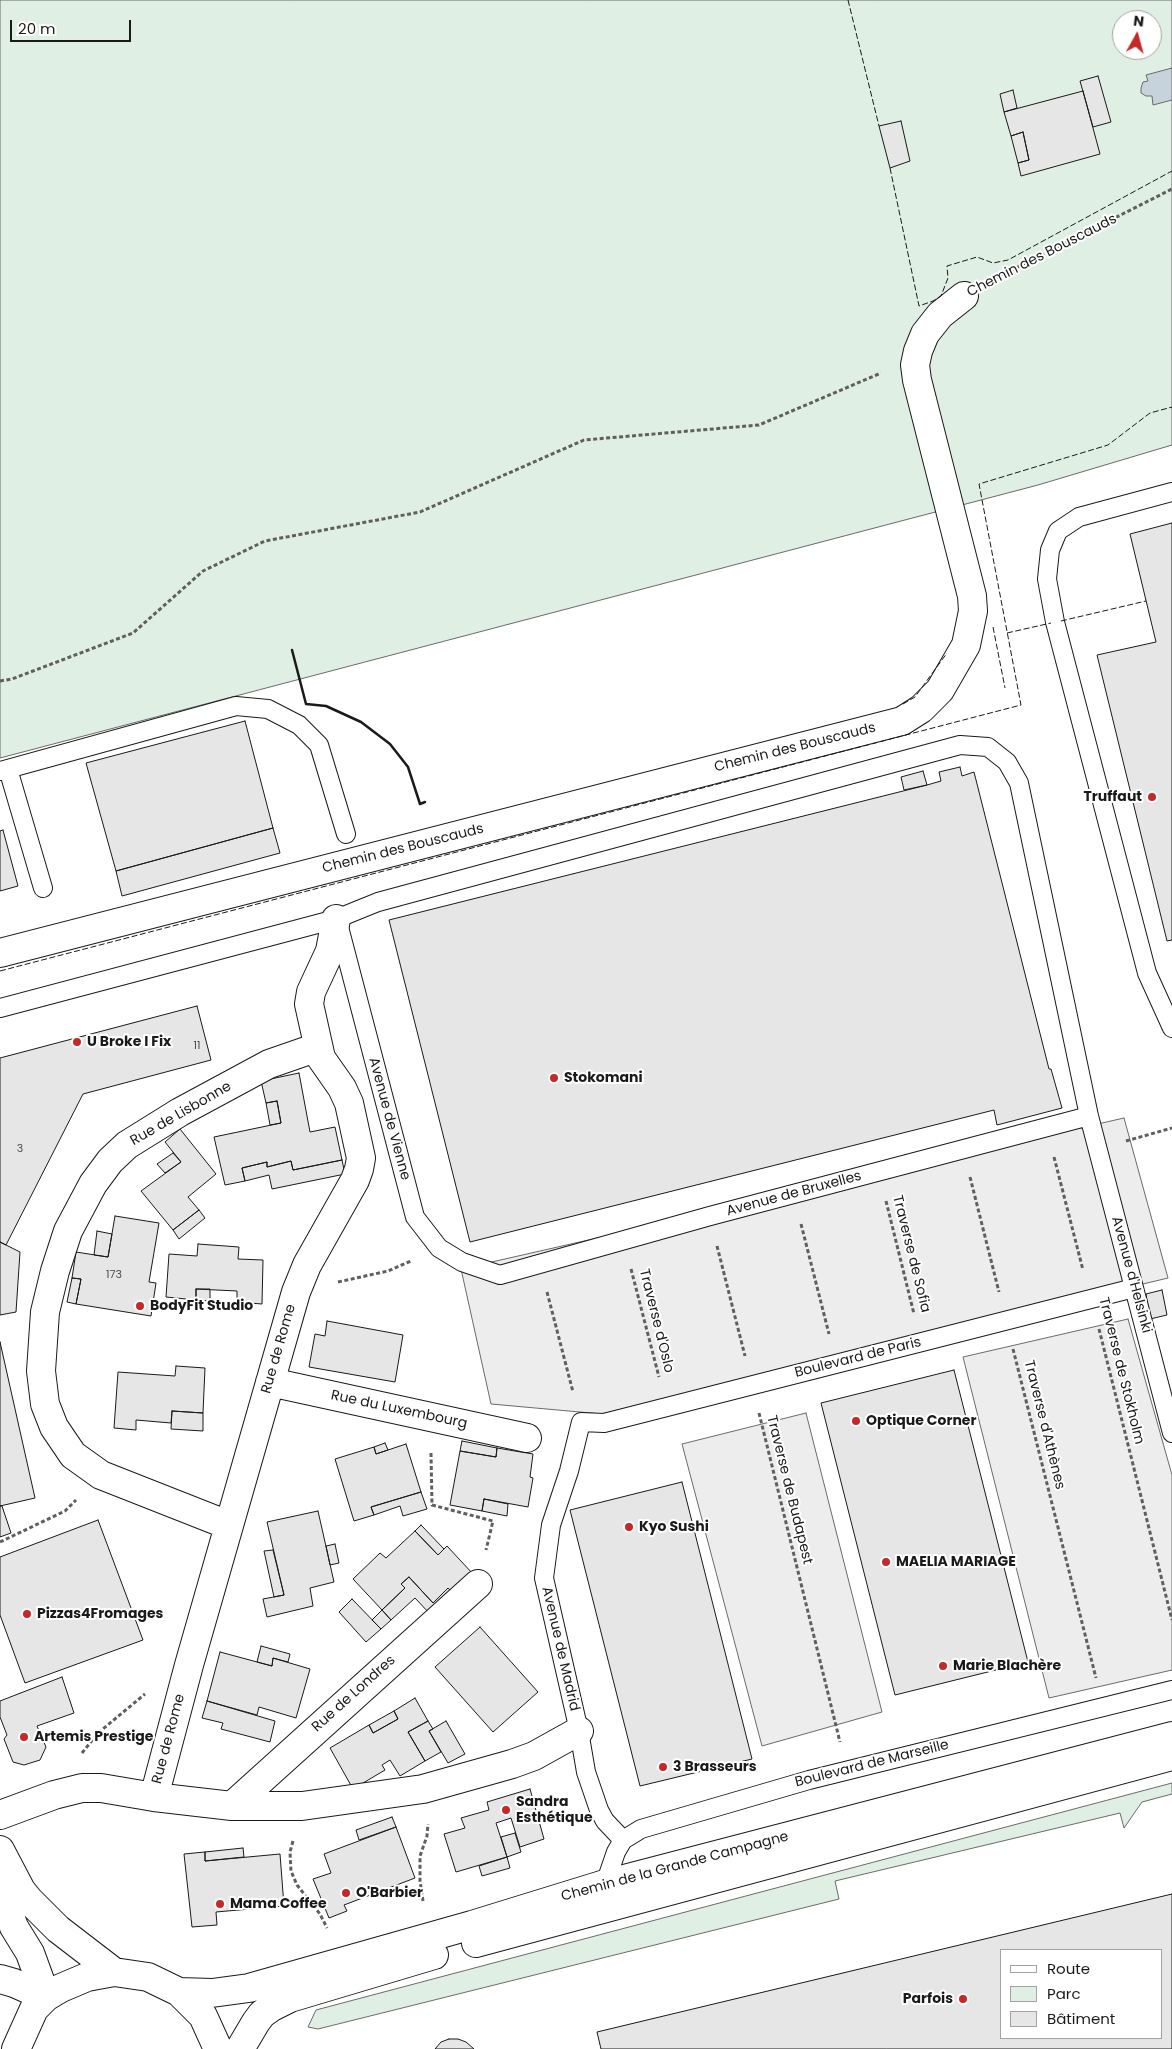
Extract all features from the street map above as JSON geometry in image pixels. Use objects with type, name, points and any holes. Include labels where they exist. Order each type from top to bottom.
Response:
[{"type":"street","name":"Chemin des Bouscauds","points":[[0,953],[902,721],[921,709],[940,690],[966,645],[973,611],[972,596],[917,380],[915,365],[925,334],[940,315],[964,296]]},
{"type":"street","name":"Rue de Rome","points":[[154,1797],[228,1525],[296,1292],[307,1264],[355,1180],[361,1158],[349,1103],[342,1088],[321,1058],[309,1004],[311,992],[330,951],[336,919]]},
{"type":"street","name":"Rue de Lisbonne","points":[[228,1525],[101,1474],[73,1455],[54,1427],[45,1404],[42,1388],[41,1354],[45,1312],[55,1271],[68,1231],[93,1184],[110,1161],[127,1145],[180,1112],[269,1064],[318,1047]]},
{"type":"street","name":"Rue du Luxembourg","points":[[270,1382],[527,1438]]},
{"type":"street","name":"Rue de Londres","points":[[232,1806],[478,1584]]},
{"type":"street","points":[[0,1815],[64,1792],[82,1788],[102,1788],[154,1797],[232,1806],[302,1806],[423,1789],[534,1756],[579,1732]]},
{"type":"street","name":"Chemin de la Grande Campagne","points":[[178,1992],[212,1993],[248,1988],[472,1925],[605,1884],[1172,1736]]},
{"type":"street","name":"Chemin de la Grande Campagne","points":[[240,2049],[262,2014],[290,1998],[485,1940],[1172,1756]]},
{"type":"street","points":[[0,1850],[29,1900],[58,1929],[114,1972]]},
{"type":"street","points":[[0,1878],[3,1897],[14,1927],[30,1953],[46,1997]]},
{"type":"street","points":[[16,2049],[34,2009],[46,1997],[61,1988],[87,1977],[114,1972],[148,1977],[178,1992],[203,2016],[218,2049]]},
{"type":"street","points":[[0,1979],[46,1997]]},
{"type":"lane","points":[[1172,492],[1079,517],[1058,531],[1050,550],[1047,579],[1056,622],[1148,973],[1172,1028]]},
{"type":"lane","points":[[44,888],[4,770],[236,706],[268,709],[299,725],[319,745],[346,834]]},
{"type":"lane","name":"Avenue d'Helsinki","points":[[0,1008],[336,919],[378,902],[960,745],[988,747],[1007,762],[1020,783],[1089,1116],[1172,1433]]},
{"type":"lane","name":"Avenue de Vienne","points":[[336,919],[415,1217],[439,1248],[462,1262],[500,1275]]},
{"type":"lane","name":"Avenue de Bruxelles","points":[[500,1275],[710,1216],[1089,1116]]},
{"type":"lane","name":"Boulevard de Paris","points":[[581,1422],[604,1423],[1134,1288]]},
{"type":"lane","name":"Avenue de Madrid","points":[[581,1422],[569,1471],[551,1525],[544,1578],[579,1732],[586,1772],[599,1810],[605,1821],[623,1840]]},
{"type":"lane","name":"Boulevard de Marseille","points":[[623,1840],[641,1829],[846,1770],[1172,1690]]},
{"type":"lane","points":[[605,1884],[616,1852],[623,1840]]},
{"type":"path","name":"Chemin des Bouscauds","points":[[964,296],[1172,189]]},
{"type":"path","points":[[0,681],[12,679],[134,633],[203,571],[265,541],[420,512],[584,440],[759,425],[874,377],[918,351]]},
{"type":"path","name":"Traverse de Stokholm","points":[[1046,1128],[1172,1620]]},
{"type":"path","points":[[1126,1141],[1172,1128]]},
{"type":"path","name":"Traverse d'Athènes","points":[[963,1150],[1104,1707]]},
{"type":"path","name":"Traverse de Sofia","points":[[879,1172],[921,1342]]},
{"type":"path","points":[[794,1194],[836,1364]]},
{"type":"path","name":"Traverse de Budapest","points":[[710,1216],[846,1770]]},
{"type":"path","name":"Traverse d'Oslo","points":[[624,1240],[666,1407]]},
{"type":"path","points":[[296,1292],[388,1270],[439,1248]]},
{"type":"path","points":[[540,1264],[581,1422]]},
{"type":"path","points":[[430,1417],[432,1505],[493,1521],[478,1584]]},
{"type":"path","points":[[0,1542],[64,1511],[101,1474]]},
{"type":"path","points":[[64,1792],[82,1753],[98,1733],[138,1699],[189,1664]]},
{"type":"path","points":[[423,1789],[429,1816],[427,1836],[420,1856],[420,1881],[424,1902]]},
{"type":"path","points":[[302,1806],[290,1852],[292,1871],[297,1885],[320,1914],[327,1928]]},
{"type":"green space","points":[[0,0],[1172,0],[1172,445],[1038,485],[0,758]]},
{"type":"green space","points":[[1172,1783],[1172,1794],[1142,1802],[1124,1828],[1120,1813],[835,1881],[839,1899],[318,2029],[308,2027],[316,2010]]},
{"type":"shaded area","points":[[1172,68],[1172,100],[1153,105],[1152,96],[1146,96],[1141,93],[1143,82],[1148,81],[1146,75]]},
{"type":"shaded area","points":[[1124,1118],[1168,1278],[602,1414],[491,1404],[461,1269]]},
{"type":"shaded area","points":[[1128,1319],[1172,1475],[1172,1670],[1049,1698],[963,1357]]},
{"type":"shaded area","points":[[806,1413],[882,1712],[762,1746],[682,1444]]},
{"type":"building","points":[[1098,76],[1111,122],[1093,127],[1080,81]]},
{"type":"building","points":[[1013,90],[1017,108],[1004,112],[1000,94]]},
{"type":"building","points":[[1083,91],[1100,154],[1021,176],[1018,163],[1029,160],[1023,132],[1011,136],[1004,112]]},
{"type":"building","points":[[901,121],[910,161],[890,168],[879,126]]},
{"type":"building","points":[[1023,132],[1029,160],[1018,163],[1011,136]]},
{"type":"building","name":"Truffaut","points":[[1172,523],[1172,940],[1167,941],[1097,655],[1156,642],[1130,534]]},
{"type":"building","points":[[245,721],[273,828],[116,871],[86,763]]},
{"type":"building","points":[[960,767],[962,776],[974,772],[1049,1069],[1051,1069],[1062,1108],[997,1125],[994,1110],[470,1242],[389,920],[927,785],[941,781],[939,772]]},
{"type":"building","points":[[923,771],[927,785],[904,790],[901,777]]},
{"type":"building","points":[[273,828],[280,853],[122,896],[116,871]]},
{"type":"building","points":[[3,830],[18,886],[0,891],[0,831]]},
{"type":"building","points":[[197,1006],[211,1060],[83,1094],[6,1245],[0,1242],[0,1058]]},
{"type":"building","points":[[299,1073],[310,1132],[335,1127],[342,1160],[293,1170],[291,1161],[267,1167],[267,1162],[242,1168],[245,1181],[225,1185],[214,1137],[281,1123],[277,1101],[266,1103],[261,1081]]},
{"type":"building","points":[[277,1101],[281,1123],[270,1125],[266,1103]]},
{"type":"building","points":[[180,1129],[216,1174],[188,1197],[199,1210],[173,1230],[141,1191],[181,1162],[165,1142]]},
{"type":"building","points":[[173,1153],[181,1162],[165,1173],[157,1164]]},
{"type":"building","points":[[342,1160],[345,1174],[272,1189],[269,1175],[245,1181],[242,1168],[267,1162],[267,1167],[291,1161],[293,1170]]},
{"type":"building","points":[[199,1210],[205,1218],[179,1239],[173,1230]]},
{"type":"building","points":[[115,1216],[159,1223],[149,1282],[156,1283],[151,1316],[76,1304],[81,1279],[72,1278],[76,1252],[108,1257]]},
{"type":"building","points":[[97,1231],[112,1234],[108,1257],[94,1255]]},
{"type":"building","points":[[0,1242],[20,1252],[16,1312],[0,1315]]},
{"type":"building","points":[[198,1244],[239,1247],[238,1259],[263,1260],[262,1304],[237,1302],[237,1291],[196,1289],[196,1300],[166,1297],[169,1254],[197,1256]]},
{"type":"building","points":[[72,1278],[81,1279],[76,1304],[67,1302]]},
{"type":"building","points":[[196,1289],[210,1289],[210,1301],[196,1300]]},
{"type":"building","points":[[1162,1290],[1167,1315],[1150,1319],[1146,1294]]},
{"type":"building","points":[[327,1321],[403,1335],[395,1382],[309,1367],[315,1334],[325,1336]]},
{"type":"building","points":[[0,1342],[35,1498],[0,1506]]},
{"type":"building","points":[[176,1366],[205,1368],[203,1413],[172,1411],[171,1423],[136,1420],[136,1430],[114,1428],[118,1372],[175,1376]]},
{"type":"building","points":[[954,1370],[1028,1662],[895,1695],[821,1403]]},
{"type":"building","points":[[172,1411],[203,1413],[203,1431],[171,1429]]},
{"type":"building","points":[[462,1441],[497,1448],[496,1457],[460,1451]]},
{"type":"building","points":[[385,1443],[388,1450],[376,1454],[374,1447]]},
{"type":"building","points":[[406,1444],[421,1492],[371,1507],[374,1515],[354,1521],[335,1459],[374,1447],[376,1454]]},
{"type":"building","points":[[497,1448],[533,1454],[530,1477],[533,1478],[528,1507],[484,1499],[482,1511],[450,1505],[460,1451],[496,1457]]},
{"type":"building","points":[[682,1482],[752,1759],[640,1786],[570,1510]]},
{"type":"building","points":[[421,1492],[427,1509],[403,1516],[400,1506],[374,1515],[371,1507]]},
{"type":"building","points":[[484,1499],[508,1504],[507,1516],[482,1511]]},
{"type":"building","points":[[0,1506],[2,1506],[11,1533],[0,1537]]},
{"type":"building","points":[[318,1511],[334,1582],[310,1588],[313,1606],[267,1617],[263,1599],[284,1595],[267,1522]]},
{"type":"building","points":[[98,1520],[143,1640],[25,1683],[0,1615],[0,1557]]},
{"type":"building","points":[[421,1525],[444,1549],[438,1555],[415,1531]]},
{"type":"building","points":[[415,1531],[438,1555],[447,1546],[473,1574],[453,1593],[448,1588],[433,1603],[409,1577],[401,1584],[405,1588],[382,1610],[353,1579],[380,1553],[386,1558]]},
{"type":"building","points":[[335,1544],[339,1563],[330,1565],[326,1546]]},
{"type":"building","points":[[273,1550],[284,1595],[274,1597],[264,1551]]},
{"type":"building","points":[[409,1577],[433,1603],[448,1588],[453,1593],[430,1614],[415,1598],[391,1620],[382,1610],[405,1588],[401,1584]]},
{"type":"building","points":[[352,1599],[381,1629],[366,1642],[339,1612]]},
{"type":"building","points":[[382,1610],[391,1620],[381,1629],[372,1620]]},
{"type":"building","points":[[480,1627],[538,1692],[493,1732],[435,1667]]},
{"type":"building","points":[[261,1646],[290,1654],[288,1662],[273,1658],[272,1666],[257,1662]]},
{"type":"building","points":[[220,1652],[272,1666],[273,1658],[310,1669],[296,1718],[259,1707],[257,1715],[207,1701]]},
{"type":"building","points":[[62,1677],[74,1713],[37,1726],[46,1747],[40,1760],[24,1765],[13,1762],[4,1739],[7,1735],[0,1717],[0,1701]]},
{"type":"building","points":[[415,1698],[428,1721],[408,1732],[425,1761],[400,1776],[390,1760],[382,1765],[385,1770],[353,1789],[330,1748],[369,1725],[373,1733],[398,1719],[394,1711]]},
{"type":"building","points":[[207,1701],[275,1721],[270,1742],[221,1729],[223,1723],[202,1718]]},
{"type":"building","points":[[394,1711],[398,1719],[373,1733],[369,1725]]},
{"type":"building","points":[[428,1721],[433,1729],[429,1731],[441,1752],[425,1761],[408,1732]]},
{"type":"building","points":[[446,1721],[465,1754],[448,1763],[429,1731]]},
{"type":"building","points":[[530,1789],[544,1839],[520,1847],[511,1818],[496,1823],[507,1857],[456,1872],[444,1834],[465,1828],[461,1818],[489,1810],[487,1802]]},
{"type":"building","points":[[392,1817],[396,1827],[359,1840],[356,1830]]},
{"type":"building","points":[[396,1827],[415,1878],[344,1905],[347,1911],[329,1918],[313,1879],[331,1873],[324,1854]]},
{"type":"building","points":[[515,1833],[521,1852],[507,1857],[501,1837]]},
{"type":"building","points":[[243,1848],[244,1857],[205,1861],[205,1852]]},
{"type":"building","points":[[205,1852],[205,1861],[280,1854],[284,1906],[216,1912],[217,1925],[192,1927],[184,1854]]},
{"type":"building","points":[[507,1857],[510,1868],[482,1876],[479,1866]]},
{"type":"building","points":[[1172,1894],[1172,2049],[601,2049],[597,2032]]},
{"type":"building","points":[[449,2039],[458,2039],[466,2042],[474,2049],[435,2049],[441,2042]]},
{"type":"fence","points":[[848,0],[879,126]]},
{"type":"fence","points":[[890,168],[919,306],[941,296],[948,278],[947,266],[977,257],[993,263],[1008,260],[1172,171]]},
{"type":"fence","points":[[0,971],[1021,705],[979,484],[1108,445],[1150,413],[1172,407]]},
{"type":"fence","points":[[1061,621],[1146,601]]},
{"type":"fence","points":[[1007,633],[1051,623]]},
{"type":"fence","points":[[993,627],[1005,688]]},
{"type":"fence","points":[[903,704],[915,697],[947,653]]},
{"type":"wall","points":[[292,650],[306,704],[326,706],[361,722],[390,744],[408,767],[420,804],[425,802]]},
{"type":"place","name":"Truffaut","points":[[1152,797]]},
{"type":"place","name":"U Broke I Fix","points":[[77,1042]]},
{"type":"place","name":"Stokomani","points":[[554,1078]]},
{"type":"place","name":"BodyFit Studio","points":[[140,1306]]},
{"type":"place","name":"Optique Corner","points":[[856,1421]]},
{"type":"place","name":"Kyo Sushi","points":[[629,1527]]},
{"type":"place","name":"MAELIA MARIAGE","points":[[886,1562]]},
{"type":"place","name":"Pizzas4Fromages","points":[[27,1614]]},
{"type":"place","name":"Marie Blachère","points":[[943,1666]]},
{"type":"place","name":"Artemis Prestige","points":[[24,1737]]},
{"type":"place","name":"3 Brasseurs","points":[[663,1767]]},
{"type":"place","name":"Sandra Esthétique","points":[[506,1810]]},
{"type":"place","name":"O'Barbier","points":[[346,1893]]},
{"type":"place","name":"Mama Coffee","points":[[220,1904]]},
{"type":"place","name":"Parfois","points":[[963,1999]]}]
